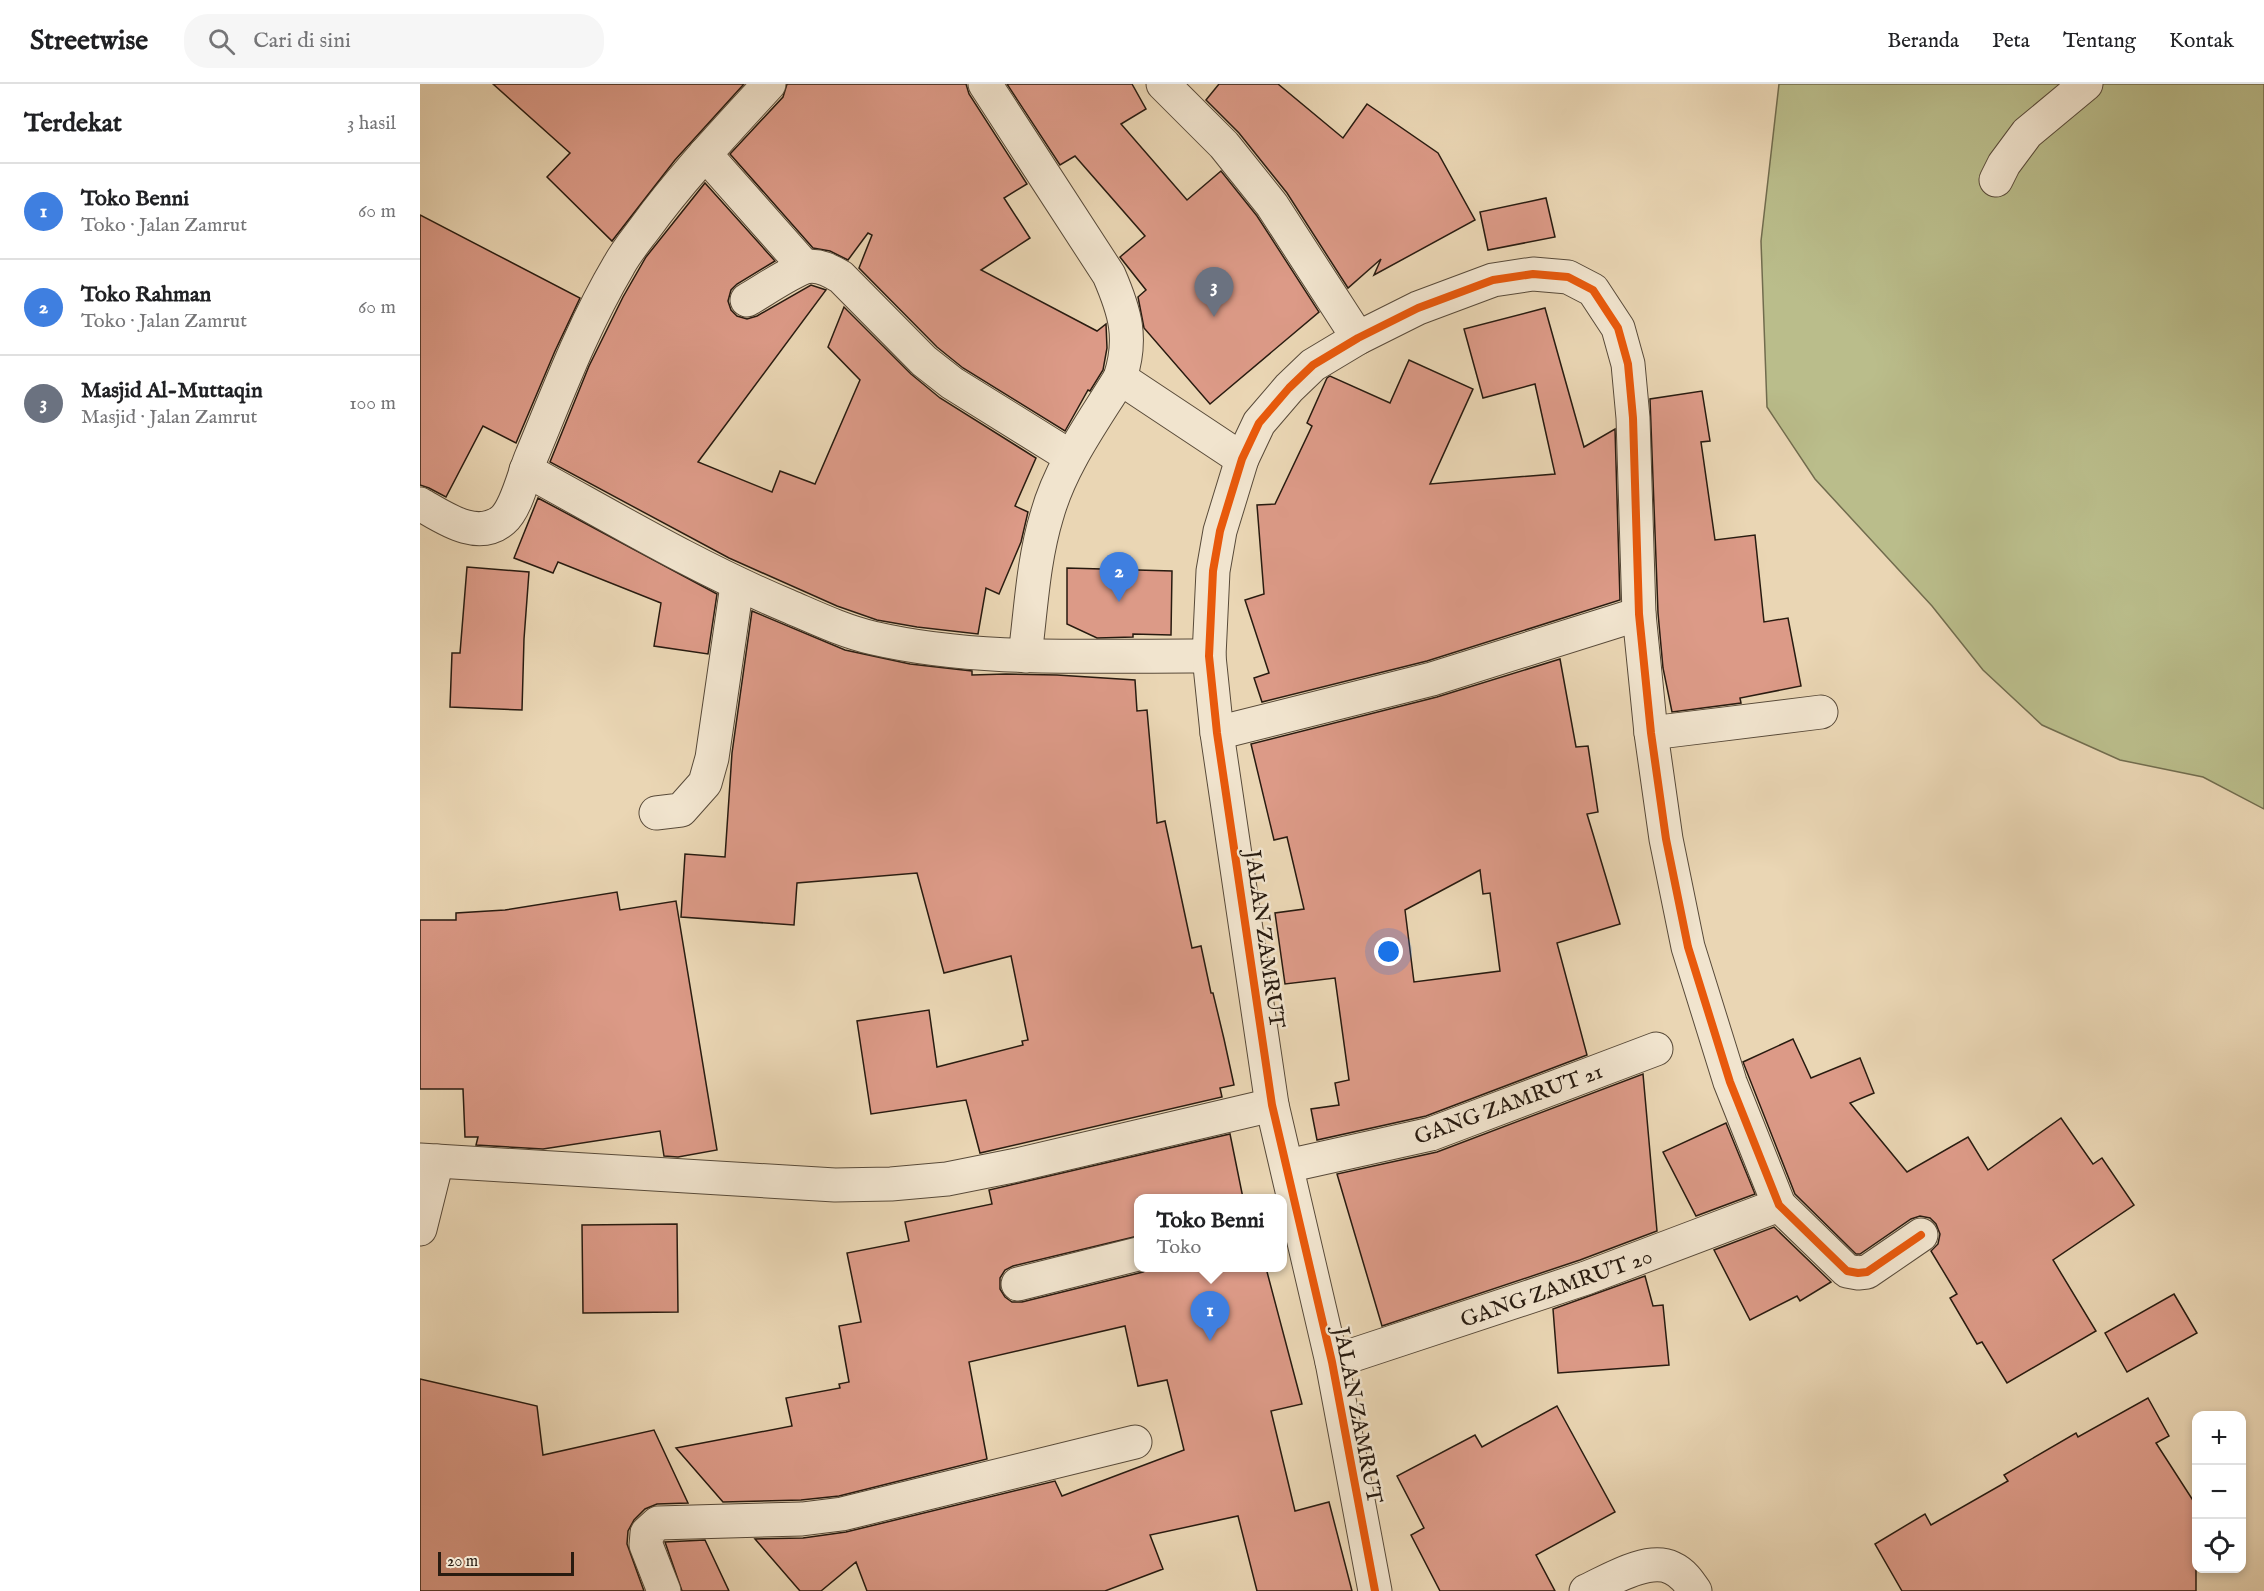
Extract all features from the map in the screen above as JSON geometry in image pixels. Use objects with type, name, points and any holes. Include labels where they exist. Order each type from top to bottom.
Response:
[{"type":"street","points":[[420,504],[458,525],[490,528],[511,512],[584,329],[620,263],[658,210],[769,84]]},
{"type":"street","points":[[985,84],[1109,275],[1122,304],[1128,335],[1126,360],[1120,378],[1071,457],[1047,513],[1038,547],[1025,656]]},
{"type":"street","points":[[1163,84],[1224,145],[1249,174],[1272,205],[1358,338]]},
{"type":"street","points":[[1996,180],[2004,164],[2026,134],[2086,84]]},
{"type":"street","points":[[705,154],[805,267]]},
{"type":"street","points":[[747,300],[805,267],[818,267],[842,277],[924,361],[952,384],[1071,457]]},
{"type":"street","name":"JALAN ZAMRUT","points":[[1375,1591],[1332,1362],[1290,1215],[1287,1166],[1272,1105],[1217,733],[1209,656],[1213,571],[1220,531],[1242,459],[1259,423],[1289,388],[1313,365],[1358,338],[1418,308],[1493,280],[1533,274],[1568,277],[1593,290],[1618,328],[1628,364],[1633,418],[1639,614],[1651,733],[1666,839],[1688,947],[1730,1082],[1779,1205]]},
{"type":"street","points":[[1120,378],[1242,459]]},
{"type":"street","points":[[526,470],[737,585],[837,627],[871,638],[912,646],[1025,656],[1209,656]]},
{"type":"street","points":[[656,813],[681,810],[705,783],[712,758],[737,585]]},
{"type":"street","points":[[1217,733],[1432,679],[1639,614]]},
{"type":"street","points":[[1651,733],[1821,712]]},
{"type":"street","name":"GANG ZAMRUT 21","points":[[1287,1166],[1431,1134],[1656,1049]]},
{"type":"street","points":[[420,1229],[428,1160],[834,1185],[891,1184],[948,1179],[1017,1165],[1272,1105]]},
{"type":"street","points":[[1779,1205],[1847,1271],[1858,1274],[1867,1272],[1921,1235]]},
{"type":"street","name":"GANG ZAMRUT 20","points":[[1332,1362],[1586,1278],[1779,1205]]},
{"type":"street","points":[[1018,1284],[1134,1255]]},
{"type":"street","points":[[664,1591],[646,1545],[647,1533],[658,1523],[802,1519],[842,1514],[1135,1442]]},
{"type":"street","points":[[1586,1591],[1634,1569],[1651,1566],[1670,1566],[1685,1576],[1695,1591]]},
{"type":"green space","points":[[1779,84],[2264,84],[2264,809],[2203,777],[2120,760],[2042,725],[1983,670],[1932,606],[1815,479],[1767,407],[1761,241]]},
{"type":"building","points":[[493,84],[744,84],[675,160],[612,241],[547,177],[570,153]]},
{"type":"building","points":[[787,84],[966,84],[969,94],[1027,184],[1004,198],[1030,238],[981,270],[1097,331],[1106,324],[1107,348],[1103,370],[1090,391],[1088,390],[1065,431],[963,368],[937,347],[859,268],[872,235],[868,233],[848,260],[830,251],[813,248],[730,154],[783,97]]},
{"type":"building","points":[[1007,84],[1132,84],[1146,109],[1121,124],[1187,200],[1221,171],[1257,216],[1319,312],[1210,404],[1144,328],[1138,297],[1146,290],[1120,257],[1145,236],[1075,156],[1060,165]]},
{"type":"building","points":[[1219,84],[1278,84],[1343,138],[1367,104],[1438,153],[1475,220],[1374,275],[1381,259],[1348,288],[1287,193],[1239,133],[1206,100]]},
{"type":"building","points":[[705,183],[775,261],[731,290],[728,301],[731,310],[737,316],[747,319],[757,316],[811,285],[826,290],[698,462],[772,492],[780,471],[815,484],[860,380],[828,347],[844,307],[911,374],[940,398],[1036,458],[1015,506],[1028,512],[1021,542],[999,594],[986,588],[978,634],[877,620],[837,606],[729,558],[550,462],[589,366],[623,297],[646,257]]},
{"type":"building","points":[[1546,198],[1555,237],[1488,250],[1480,212]]},
{"type":"building","points":[[420,215],[580,298],[516,443],[483,426],[446,497],[420,485]]},
{"type":"building","points":[[1545,308],[1584,447],[1615,429],[1620,600],[1427,661],[1262,702],[1254,678],[1269,673],[1245,600],[1264,594],[1257,505],[1275,504],[1312,426],[1307,423],[1327,378],[1330,376],[1390,403],[1409,360],[1473,389],[1430,484],[1555,474],[1535,384],[1483,398],[1464,329]]},
{"type":"building","points":[[1702,391],[1710,441],[1701,442],[1715,540],[1755,535],[1764,622],[1788,618],[1801,686],[1740,698],[1741,703],[1672,712],[1663,668],[1658,613],[1650,399]]},
{"type":"building","points":[[538,498],[717,594],[708,654],[654,646],[661,603],[558,562],[553,573],[514,558]]},
{"type":"building","points":[[467,567],[529,572],[522,710],[450,707],[452,653],[460,653]]},
{"type":"building","points":[[1067,568],[1172,571],[1171,635],[1133,634],[1133,637],[1097,638],[1067,624]]},
{"type":"building","points":[[752,611],[845,650],[910,664],[972,671],[972,675],[1057,675],[1135,680],[1137,711],[1147,710],[1157,823],[1165,821],[1192,948],[1201,946],[1234,1085],[1220,1088],[1222,1097],[980,1153],[966,1100],[871,1114],[857,1021],[929,1010],[937,1067],[1023,1045],[1022,1041],[1028,1040],[1011,956],[944,973],[917,873],[797,883],[794,925],[681,917],[685,854],[725,857],[732,753]]},
{"type":"building","points":[[1560,659],[1576,747],[1588,746],[1598,812],[1587,814],[1620,924],[1557,943],[1587,1055],[1426,1116],[1317,1140],[1311,1109],[1339,1105],[1335,1083],[1349,1080],[1335,978],[1285,984],[1275,913],[1304,909],[1287,837],[1274,840],[1251,744],[1437,697]],"holes":[[[1480,870],[1483,894],[1490,893],[1500,971],[1414,982],[1405,910]]]},
{"type":"building","points":[[617,892],[620,910],[676,901],[717,1150],[678,1157],[664,1156],[660,1131],[543,1149],[476,1145],[478,1137],[465,1137],[463,1089],[420,1089],[420,920],[456,920],[456,913],[505,910]]},
{"type":"building","points":[[1793,1039],[1811,1078],[1860,1058],[1874,1093],[1850,1103],[1907,1172],[1968,1137],[1988,1170],[2061,1118],[2093,1164],[2102,1158],[2134,1205],[2053,1260],[2096,1331],[2007,1383],[1982,1342],[1977,1344],[1950,1298],[1957,1294],[1931,1251],[1938,1244],[1940,1234],[1936,1224],[1930,1218],[1920,1216],[1911,1219],[1860,1254],[1856,1254],[1795,1194],[1743,1062]]},
{"type":"building","points":[[1643,1074],[1657,1231],[1580,1260],[1382,1326],[1337,1174],[1437,1152]]},
{"type":"building","points":[[1726,1123],[1755,1194],[1696,1216],[1663,1152]]},
{"type":"building","points":[[1230,1134],[1242,1194],[1134,1194],[1134,1237],[1013,1266],[1005,1270],[1000,1278],[1000,1289],[1012,1302],[1022,1302],[1143,1272],[1267,1272],[1302,1404],[1271,1411],[1295,1511],[1329,1502],[1352,1591],[1257,1591],[1238,1516],[1150,1535],[1163,1569],[1105,1591],[867,1591],[856,1562],[821,1591],[800,1591],[755,1539],[803,1538],[846,1532],[1055,1481],[1062,1496],[1184,1450],[1167,1380],[1138,1386],[1125,1326],[969,1362],[987,1459],[839,1496],[801,1500],[723,1502],[676,1448],[792,1426],[786,1398],[840,1388],[839,1384],[849,1382],[839,1326],[861,1322],[847,1253],[909,1241],[905,1222],[992,1204],[989,1190]]},
{"type":"building","points":[[677,1224],[678,1312],[583,1313],[582,1225]]},
{"type":"building","points":[[1774,1227],[1831,1282],[1800,1301],[1797,1296],[1750,1320],[1714,1250]]},
{"type":"building","points":[[1645,1276],[1653,1306],[1663,1305],[1669,1365],[1558,1373],[1553,1309]]},
{"type":"building","points":[[2174,1294],[2197,1333],[2127,1372],[2105,1333]]},
{"type":"building","points":[[420,1379],[537,1406],[543,1455],[654,1430],[688,1503],[657,1504],[645,1509],[634,1520],[628,1531],[627,1544],[644,1591],[420,1591]]},
{"type":"building","points":[[2148,1398],[2169,1436],[2156,1443],[2192,1499],[2192,1573],[2196,1573],[2196,1591],[1902,1591],[1875,1544],[1925,1514],[1931,1525],[2008,1481],[2004,1475],[2076,1433],[2078,1437]]},
{"type":"building","points":[[1557,1406],[1615,1512],[1536,1555],[1555,1591],[1440,1591],[1411,1535],[1424,1528],[1397,1476],[1475,1435],[1482,1447]]},
{"type":"building","points":[[705,1540],[729,1591],[682,1591],[665,1542]]},
{"type":"cycle path","points":[[1375,1591],[1332,1362],[1272,1105],[1217,733],[1209,656],[1213,571],[1220,531],[1242,459],[1259,423],[1289,388],[1313,365],[1358,338],[1418,308],[1493,280],[1533,274],[1568,277],[1593,290],[1618,328],[1628,364],[1633,418],[1639,614],[1651,733],[1666,839],[1688,947],[1730,1082],[1779,1205],[1847,1271],[1867,1272],[1921,1235]]},
{"type":"place","name":"Masjid Al-Muttaqin","points":[[1214,317]]},
{"type":"place","name":"Toko Rahman","points":[[1119,602]]},
{"type":"place","name":"Toko Benni","points":[[1210,1341]]}]
